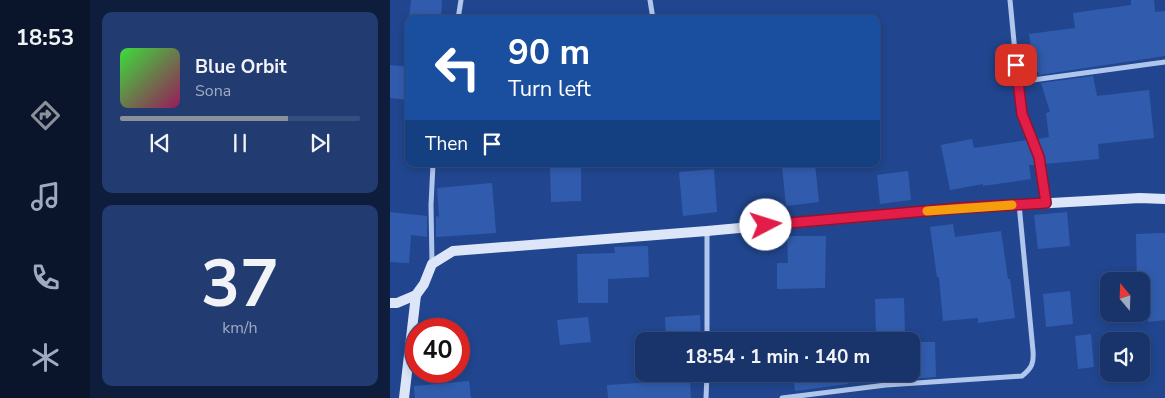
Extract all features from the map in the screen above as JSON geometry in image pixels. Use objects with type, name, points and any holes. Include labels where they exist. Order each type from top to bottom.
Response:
[{"type":"street","points":[[459,15],[461,0]]},
{"type":"street","points":[[650,0],[652,15]]},
{"type":"street","points":[[1010,0],[1022,114],[1039,157],[1046,203]]},
{"type":"street","points":[[1018,82],[1165,62]]},
{"type":"street","points":[[404,398],[416,295],[424,284],[432,264],[431,205],[433,167]]},
{"type":"street","points":[[432,264],[453,251],[960,208],[1140,198],[1165,199]]},
{"type":"street","points":[[782,398],[886,385],[1022,376],[1030,370],[1034,363],[1019,204]]},
{"type":"street","points":[[707,230],[707,332]]},
{"type":"street","points":[[390,303],[397,303],[416,295]]},
{"type":"street","points":[[706,398],[707,382]]},
{"type":"building","points":[[411,0],[442,0],[441,15],[409,15]]},
{"type":"building","points":[[1131,0],[1154,0],[1155,12],[1165,11],[1165,56],[1039,75],[1038,72],[1035,73],[1029,34],[1075,28],[1073,13],[1131,5]]},
{"type":"building","points":[[390,65],[405,67],[405,100],[390,98]]},
{"type":"building","points":[[1093,76],[1097,96],[1149,90],[1154,138],[1098,144],[1099,159],[1044,164],[1037,139],[1049,137],[1046,113],[1050,112],[1041,83]]},
{"type":"building","points":[[972,139],[974,148],[1028,140],[1036,165],[1029,165],[1031,179],[983,186],[983,184],[950,190],[941,145]]},
{"type":"building","points":[[550,167],[581,167],[581,201],[551,202]]},
{"type":"building","points":[[782,167],[815,167],[819,202],[786,206]]},
{"type":"building","points":[[714,169],[717,212],[683,216],[679,172]]},
{"type":"building","points":[[908,171],[911,200],[880,204],[877,175]]},
{"type":"building","points":[[492,183],[496,233],[436,237],[436,216],[439,217],[437,188]]},
{"type":"building","points":[[390,212],[427,216],[427,237],[411,235],[409,263],[390,262]]},
{"type":"building","points":[[1067,212],[1070,246],[1038,249],[1034,215]]},
{"type":"building","points":[[953,224],[955,237],[1001,231],[1015,318],[978,323],[978,318],[943,321],[939,277],[937,277],[930,227]]},
{"type":"building","points":[[1165,233],[1165,320],[1150,322],[1150,272],[1137,272],[1136,234]]},
{"type":"building","points":[[787,236],[826,236],[825,288],[777,289],[777,263],[788,263]]},
{"type":"building","points":[[648,246],[649,277],[608,279],[608,303],[578,303],[577,254],[615,253],[614,247]]},
{"type":"building","points":[[1070,291],[1073,324],[1046,327],[1043,294]]},
{"type":"building","points":[[904,298],[905,332],[876,332],[875,299]]},
{"type":"building","points":[[700,315],[701,332],[666,332],[665,317]]},
{"type":"building","points":[[588,317],[591,342],[560,345],[557,320]]},
{"type":"building","points":[[1091,334],[1094,367],[1078,369],[1075,336]]},
{"type":"building","points":[[920,342],[935,342],[936,377],[920,378]]},
{"type":"building","points":[[690,382],[691,398],[608,398],[607,385]]},
{"type":"building","points":[[794,382],[848,382],[848,384],[795,391]]},
{"type":"building","points":[[469,383],[471,398],[415,398],[414,386]]},
{"type":"slow traffic","points":[[927,211],[1012,205]]},
{"type":"route","points":[[766,225],[960,208],[1046,203],[1039,157],[1022,114],[1016,65]]}]
